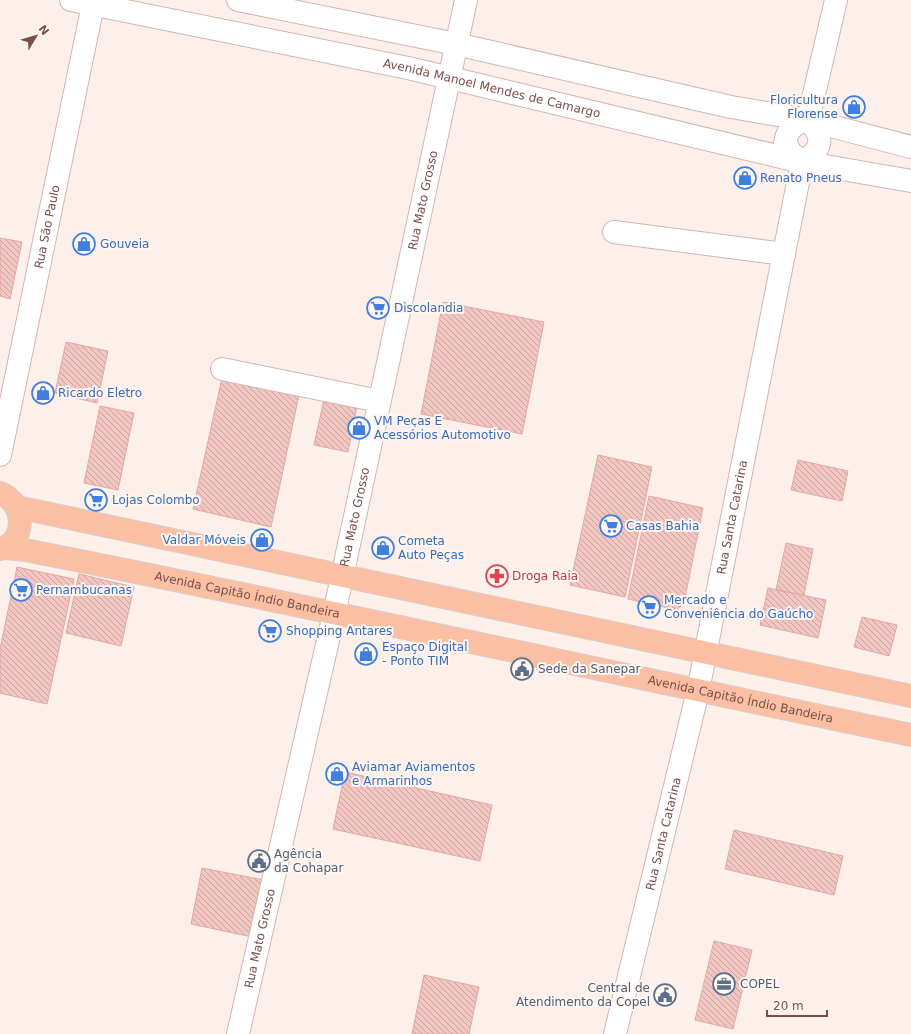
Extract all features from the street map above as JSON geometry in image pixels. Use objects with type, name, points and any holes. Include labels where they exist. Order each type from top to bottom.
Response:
[{"type":"main road","points":[[0,493],[11,499],[17,507],[20,515],[18,534],[13,542],[3,549]]},
{"type":"main road","points":[[17,507],[911,696]]},
{"type":"main road","name":"Avenida Capitão Índio Bandeira","points":[[3,549],[197,584],[911,735]]},
{"type":"street","name":"Avenida Manoel Mendes de Camargo","points":[[71,0],[94,2],[408,68],[802,162],[911,181]]},
{"type":"street","points":[[238,0],[456,44],[708,102],[808,120],[911,147]]},
{"type":"street","name":"Rua Mato Grosso","points":[[238,1034],[334,614],[466,0]]},
{"type":"street","points":[[808,120],[836,0]]},
{"type":"street","name":"Rua São Paulo","points":[[0,454],[94,2]]},
{"type":"street","points":[[802,162],[791,153],[785,142],[786,135],[792,127],[798,123],[808,120]]},
{"type":"street","name":"Rua Santa Catarina","points":[[615,1034],[698,691],[802,162]]},
{"type":"street","points":[[614,232],[784,254]]},
{"type":"street","points":[[222,369],[379,401]]},
{"type":"building","points":[[0,238],[22,242],[10,299],[0,296]]},
{"type":"building","points":[[443,302],[544,322],[522,434],[421,414]]},
{"type":"building","points":[[66,342],[108,351],[97,403],[55,393]]},
{"type":"building","points":[[222,378],[299,395],[271,527],[193,509]]},
{"type":"building","points":[[324,399],[357,406],[348,452],[314,445]]},
{"type":"building","points":[[100,406],[134,413],[118,490],[84,483]]},
{"type":"building","name":"Casas Bahia","points":[[598,455],[652,467],[625,597],[570,585]]},
{"type":"building","points":[[798,460],[848,471],[842,501],[791,490]]},
{"type":"building","points":[[649,496],[703,508],[684,603],[677,610],[628,599]]},
{"type":"building","points":[[786,543],[813,549],[804,595],[776,590]]},
{"type":"building","points":[[17,567],[74,579],[47,704],[0,693],[0,649]]},
{"type":"building","points":[[79,574],[134,587],[121,646],[66,633]]},
{"type":"building","points":[[768,588],[826,600],[818,638],[760,625]]},
{"type":"building","points":[[862,617],[897,625],[889,656],[854,647]]},
{"type":"building","points":[[345,772],[492,805],[480,861],[333,829]]},
{"type":"building","points":[[734,830],[843,856],[834,895],[725,869]]},
{"type":"building","points":[[202,868],[264,880],[252,937],[191,924]]},
{"type":"building","points":[[714,941],[752,950],[733,1029],[695,1020]]},
{"type":"building","points":[[424,975],[479,987],[469,1034],[412,1034]]},
{"type":"place","name":"Floricultura Florense","points":[[854,107]]},
{"type":"place","name":"Renato Pneus","points":[[745,178]]},
{"type":"place","name":"Gouveia","points":[[84,244]]},
{"type":"place","name":"Discolandia","points":[[378,308]]},
{"type":"place","name":"Ricardo Eletro","points":[[43,393]]},
{"type":"place","name":"VM Peças E Acessórios Automotivo","points":[[359,428]]},
{"type":"place","name":"Lojas Colombo","points":[[96,500]]},
{"type":"place","name":"Casas Bahia","points":[[611,526]]},
{"type":"place","name":"Valdar Móveis","points":[[262,540]]},
{"type":"place","name":"Cometa Auto Peças","points":[[383,548]]},
{"type":"place","name":"Droga Raia","points":[[497,576]]},
{"type":"place","name":"Pernambucanas","points":[[21,590]]},
{"type":"place","name":"Mercado e Conveniência do Gaúcho","points":[[649,607]]},
{"type":"place","name":"Shopping Antares","points":[[270,631]]},
{"type":"place","name":"Espaço Digital - Ponto TIM","points":[[366,654]]},
{"type":"place","name":"Sede da Sanepar","points":[[522,669]]},
{"type":"place","name":"Aviamar Aviamentos e Armarinhos","points":[[337,774]]},
{"type":"place","name":"Agência da Cohapar","points":[[259,861]]},
{"type":"place","name":"COPEL","points":[[724,984]]},
{"type":"place","name":"Central de Atendimento da Copel","points":[[665,995]]}]
